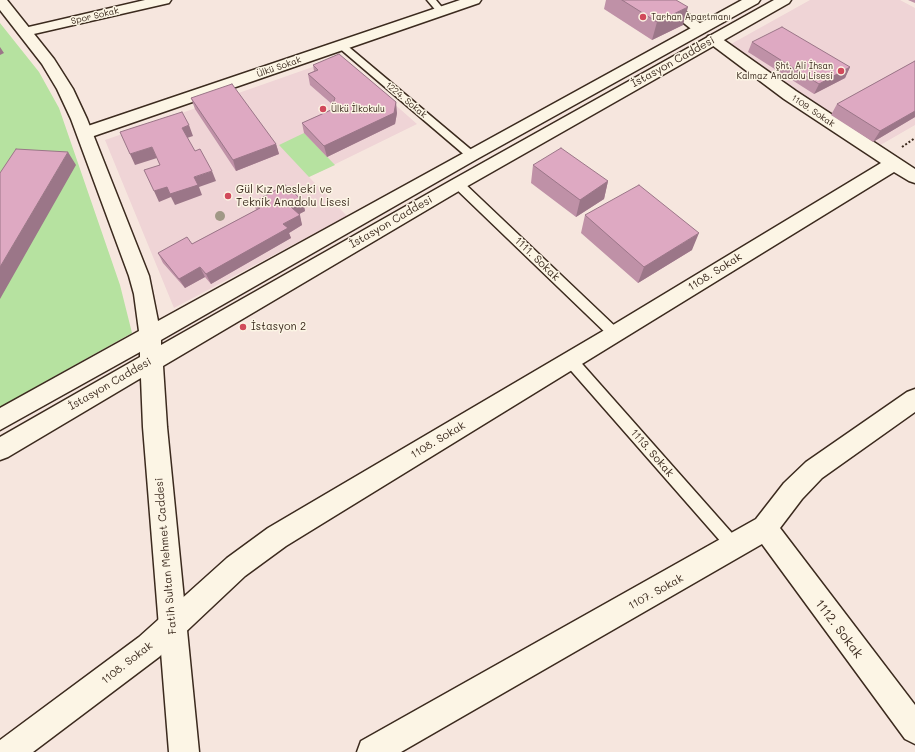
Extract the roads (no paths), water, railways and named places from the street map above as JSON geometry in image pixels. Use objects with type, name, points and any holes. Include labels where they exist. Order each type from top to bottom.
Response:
[{"type":"street","name":"Spor Sokak","points":[[25,32],[164,0]]},
{"type":"street","name":"Ülkü Sokak","points":[[85,133],[341,45],[436,6],[474,0]]},
{"type":"street","name":"1109. Sokak","points":[[662,0],[790,96],[915,177]]},
{"type":"street","name":"İstasyon Caddesi","points":[[0,448],[458,184],[707,34],[753,0]]},
{"type":"street","name":"İstasyon Caddesi","points":[[0,420],[471,155],[707,34],[784,0]]},
{"type":"street","name":"Fatih Sultan Mehmet Caddesi","points":[[0,1],[49,62],[65,89],[85,133],[139,276],[150,335],[156,435],[184,752]]},
{"type":"street","name":"1108. Sokak","points":[[8,752],[118,671],[172,626],[236,567],[277,537],[615,334],[893,164]]},
{"type":"street","name":"1107. Sokak","points":[[372,752],[765,528],[793,491],[814,470],[915,399]]},
{"type":"street","name":"1112. Sokak","points":[[765,528],[915,729]]},
{"type":"lane","name":"1224. Sokak","points":[[341,45],[471,155]]},
{"type":"lane","name":"1111. Sokak","points":[[458,184],[615,334]]},
{"type":"lane","name":"1113. Sokak","points":[[571,360],[734,546]]},
{"type":"place","name":"Tarhan Apartmanı","points":[[643,17]]},
{"type":"place","name":"Şht. Ali İhsan Kalmaz Anadolu Lisesi","points":[[841,71]]},
{"type":"place","name":"Ülkü İlkokulu","points":[[323,109]]},
{"type":"place","name":"Gül Kız Mesleki ve Teknik Anadolu Lisesi","points":[[228,196]]},
{"type":"place","name":"İstasyon 2","points":[[243,327]]}]
